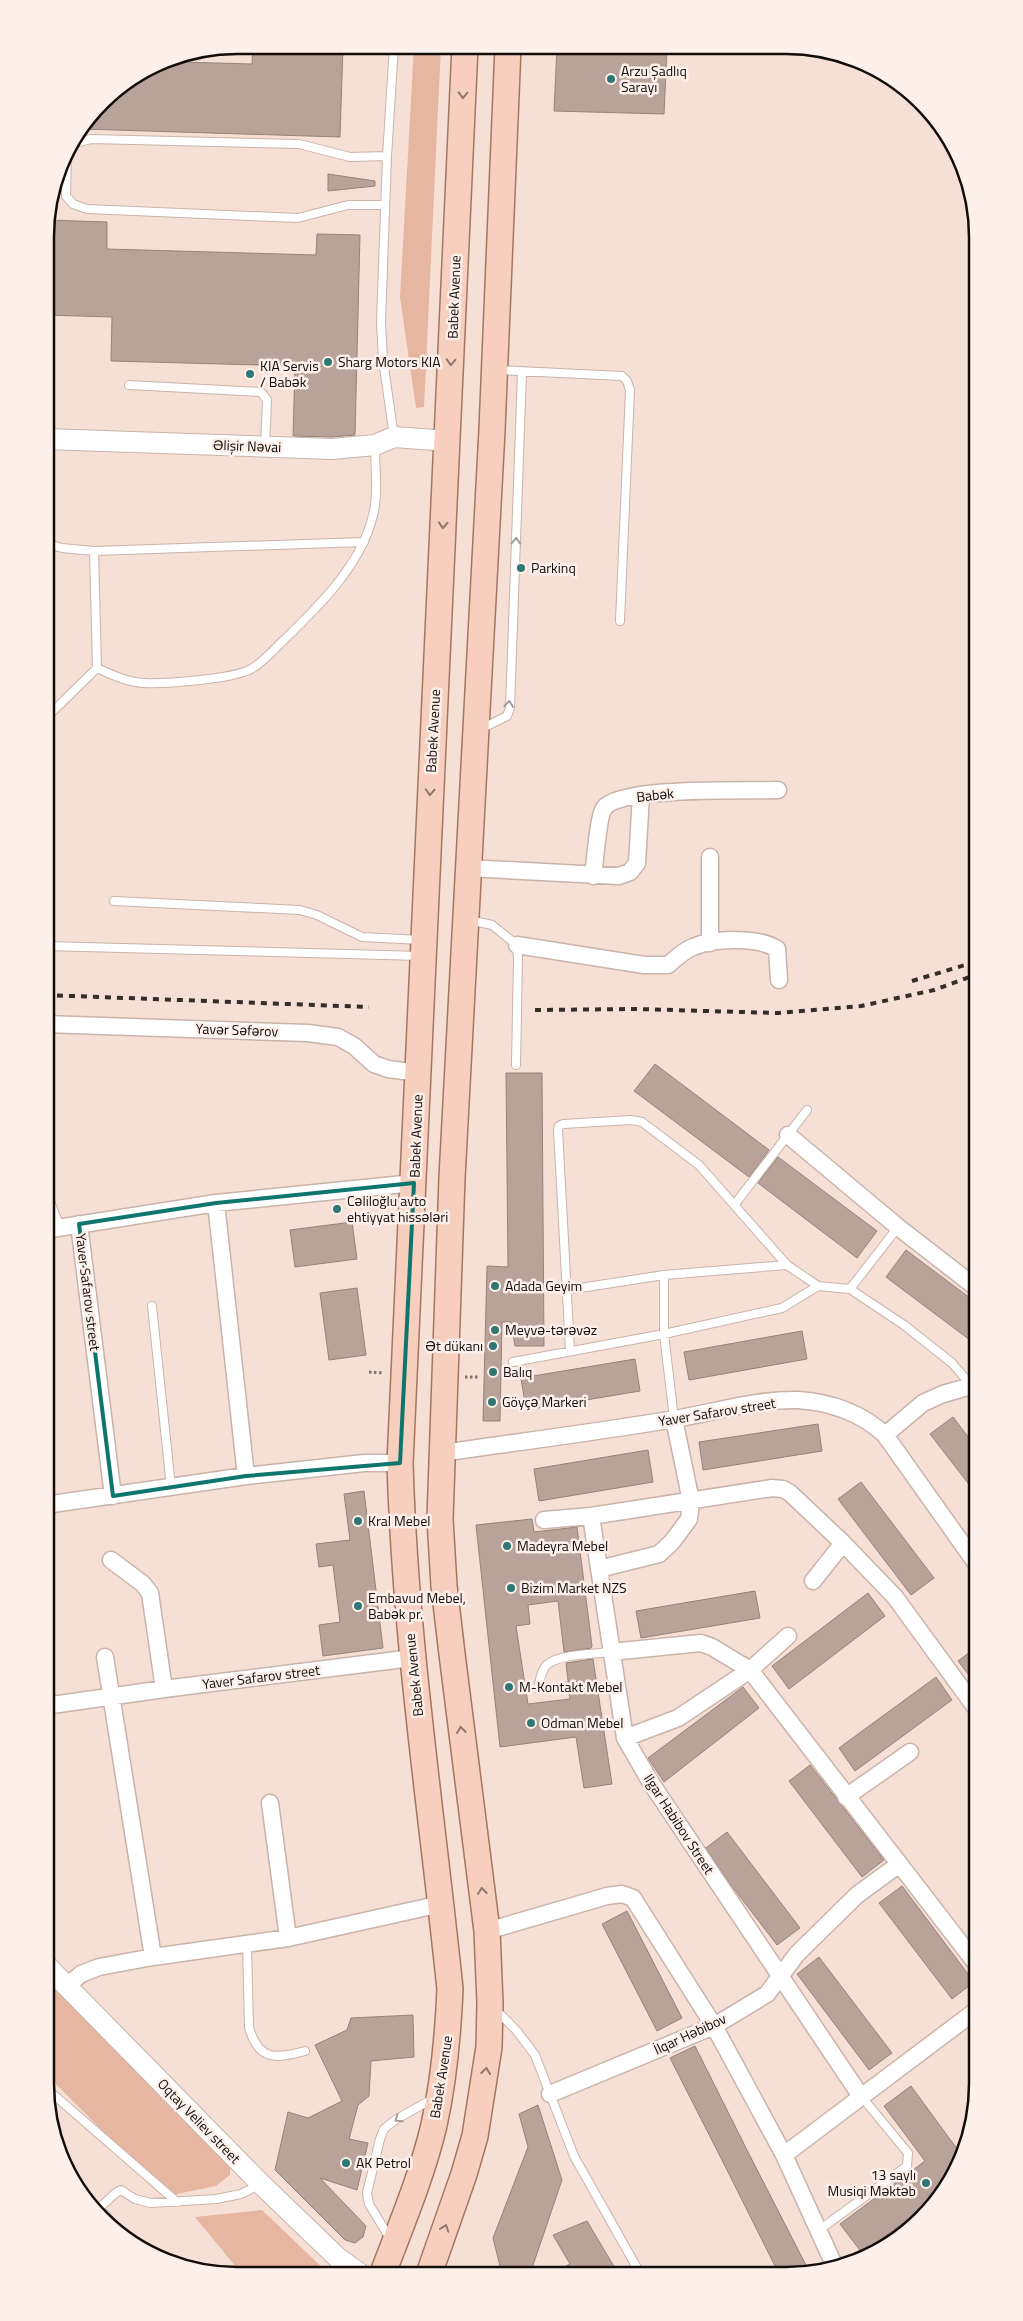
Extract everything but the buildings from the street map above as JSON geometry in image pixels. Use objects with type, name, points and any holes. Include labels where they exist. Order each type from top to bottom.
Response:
[{"type":"main road","name":"Babek Avenue","points":[[386,2267],[424,2160],[440,2095],[448,2044],[450,1989],[412,1658],[406,1588],[400,1463],[465,54]]},
{"type":"main road","points":[[431,2267],[464,2174],[475,2136],[489,2047],[490,2003],[487,1932],[444,1586],[440,1519],[465,919],[494,370],[508,54]]},
{"type":"street","name":"Əlişir Nəvai","points":[[54,439],[332,448],[375,445],[394,437],[448,441]]},
{"type":"street","name":"Babək","points":[[593,876],[602,810],[610,801],[651,793],[778,790]]},
{"type":"street","points":[[468,868],[593,876],[619,876],[630,872],[637,863],[641,795]]},
{"type":"street","points":[[710,857],[710,943]]},
{"type":"street","points":[[517,946],[644,965],[668,965],[680,954],[694,946],[728,940],[768,943],[777,949],[779,980]]},
{"type":"street","name":"Yavər Səfərov","points":[[54,1024],[308,1033],[338,1037],[354,1046],[374,1064],[388,1069],[419,1073]]},
{"type":"street","points":[[788,1135],[898,1227],[969,1282]]},
{"type":"street","name":"Yaver Safarov street","points":[[113,1496],[79,1224],[216,1203],[414,1183]]},
{"type":"street","points":[[216,1203],[246,1476]]},
{"type":"street","points":[[54,1229],[79,1224]]},
{"type":"street","points":[[884,1435],[923,1403],[943,1394],[969,1389]]},
{"type":"street","name":"Yaver Safarov street","points":[[442,1453],[674,1419],[760,1402],[799,1400],[828,1405],[855,1414],[872,1423],[884,1435],[969,1553]]},
{"type":"street","points":[[599,1569],[659,1554],[672,1542],[689,1519],[691,1501],[674,1419]]},
{"type":"street","points":[[54,1504],[246,1476],[364,1464],[400,1463]]},
{"type":"street","points":[[544,1520],[591,1516],[772,1488],[783,1489],[790,1493],[843,1542],[895,1597],[969,1699]]},
{"type":"street","name":"Ilgar Habibov Street","points":[[591,1516],[625,1738],[651,1783],[860,2096]]},
{"type":"street","points":[[813,1581],[843,1542]]},
{"type":"street","points":[[111,1560],[144,1584],[150,1593],[164,1689]]},
{"type":"street","points":[[625,1738],[678,1718],[750,1670],[788,1636]]},
{"type":"street","points":[[611,1652],[701,1644],[712,1647],[750,1670],[898,1865],[969,1955]]},
{"type":"street","points":[[105,1657],[153,1957]]},
{"type":"street","name":"Yaver Safarov street","points":[[54,1705],[412,1658]]},
{"type":"street","points":[[846,1797],[910,1752]]},
{"type":"street","points":[[270,1803],[288,1938]]},
{"type":"street","name":"İlqar Həbibov","points":[[550,2094],[714,2026],[767,1994],[797,1954],[858,1895],[898,1865]]},
{"type":"street","points":[[487,1932],[607,1896],[622,1894],[633,1898],[714,2026],[784,2155],[833,2261]]},
{"type":"street","points":[[67,1986],[81,1974],[99,1967],[153,1957],[288,1938],[441,1904]]},
{"type":"street","name":"Oqtay Veliev street","points":[[54,1973],[260,2184],[338,2258],[350,2267]]},
{"type":"street","points":[[784,2155],[969,2016]]},
{"type":"lane","points":[[393,54],[386,156],[381,322],[383,360],[394,437]]},
{"type":"lane","points":[[80,142],[91,139],[299,144],[350,156],[386,156]]},
{"type":"lane","points":[[67,170],[66,196],[73,204],[86,209],[298,218],[348,205],[385,205]]},
{"type":"lane","points":[[494,370],[622,376],[627,381],[630,390],[620,620]]},
{"type":"lane","points":[[475,733],[507,716],[510,708],[522,372]]},
{"type":"lane","points":[[129,385],[261,392],[267,400],[265,446]]},
{"type":"lane","points":[[98,668],[119,678],[144,683],[230,677],[250,670],[302,622],[337,584],[364,542],[373,517],[376,489],[375,445]]},
{"type":"lane","points":[[54,546],[94,551],[364,542]]},
{"type":"lane","points":[[54,710],[98,668],[94,551]]},
{"type":"lane","points":[[114,901],[300,910],[316,915],[362,937],[423,948]]},
{"type":"lane","points":[[465,919],[492,925],[517,946],[516,1065]]},
{"type":"lane","points":[[54,946],[423,948]]},
{"type":"lane","points":[[735,1204],[807,1110]]},
{"type":"lane","points":[[570,1350],[559,1126],[563,1124],[631,1120],[642,1122],[699,1165],[787,1265],[818,1286],[850,1289],[904,1325],[952,1363],[969,1381]]},
{"type":"lane","points":[[850,1289],[898,1227]]},
{"type":"lane","points":[[567,1290],[664,1275],[787,1265]]},
{"type":"lane","points":[[664,1275],[664,1334],[674,1419]]},
{"type":"lane","points":[[513,1362],[664,1334],[782,1308],[818,1286]]},
{"type":"lane","points":[[152,1306],[171,1487]]},
{"type":"lane","points":[[538,1689],[542,1671],[548,1664],[557,1659],[611,1652]]},
{"type":"lane","points":[[247,1944],[249,2027],[252,2040],[260,2049],[280,2058],[305,2051]]},
{"type":"lane","points":[[490,2003],[516,2030],[535,2055],[574,2156],[636,2267]]},
{"type":"lane","points":[[54,2095],[177,2202]]},
{"type":"lane","points":[[394,2245],[369,2204],[367,2193],[380,2139],[384,2129],[394,2120],[440,2095]]},
{"type":"lane","points":[[819,2230],[907,2166],[908,2153],[860,2096]]},
{"type":"lane","points":[[100,2206],[121,2190],[135,2199],[151,2203],[177,2202],[216,2199],[241,2194],[260,2184]]},
{"type":"highlighted area","points":[[414,1183],[400,1463],[246,1476],[113,1496],[79,1224],[216,1203]]},
{"type":"shaded area","points":[[414,54],[441,54],[424,407],[416,408],[400,297]]},
{"type":"shaded area","points":[[54,1989],[222,2151],[230,2164],[230,2175],[216,2186],[167,2196],[54,2082]]},
{"type":"shaded area","points":[[262,2210],[322,2267],[236,2267],[195,2217]]},
{"type":"railway","points":[[912,981],[969,964]]},
{"type":"railway","points":[[535,1010],[636,1009],[778,1013],[861,1006],[934,990],[969,977]]},
{"type":"railway","points":[[54,995],[369,1007]]},
{"type":"place","name":"Arzu Şadlıq Sarayı","points":[[611,79]]},
{"type":"place","name":"Sharg Motors KIA","points":[[328,362]]},
{"type":"place","name":"KIA Servis / Babək","points":[[250,374]]},
{"type":"place","name":"Parkinq","points":[[521,568]]},
{"type":"place","name":"Cəliloğlu avto ehtiyyat hissələri","points":[[337,1209]]},
{"type":"place","name":"Adada Geyim","points":[[495,1286]]},
{"type":"place","name":"Meyvə-tərəvəz","points":[[495,1330]]},
{"type":"place","name":"Ət dükanı","points":[[493,1346]]},
{"type":"place","name":"Balıq","points":[[493,1372]]},
{"type":"place","name":"Göyçə Markeri","points":[[492,1402]]},
{"type":"place","name":"Kral Mebel","points":[[358,1521]]},
{"type":"place","name":"Madeyra Mebel","points":[[507,1546]]},
{"type":"place","name":"Bizim Market NZS","points":[[511,1588]]},
{"type":"place","name":"Embavud Mebel, Babək pr.","points":[[358,1606]]},
{"type":"place","name":"M-Kontakt Mebel","points":[[509,1687]]},
{"type":"place","name":"Odman Mebel","points":[[531,1723]]},
{"type":"place","name":"AK Petrol","points":[[346,2163]]},
{"type":"place","name":"13 saylı Musiqi Məktəb","points":[[926,2183]]}]
